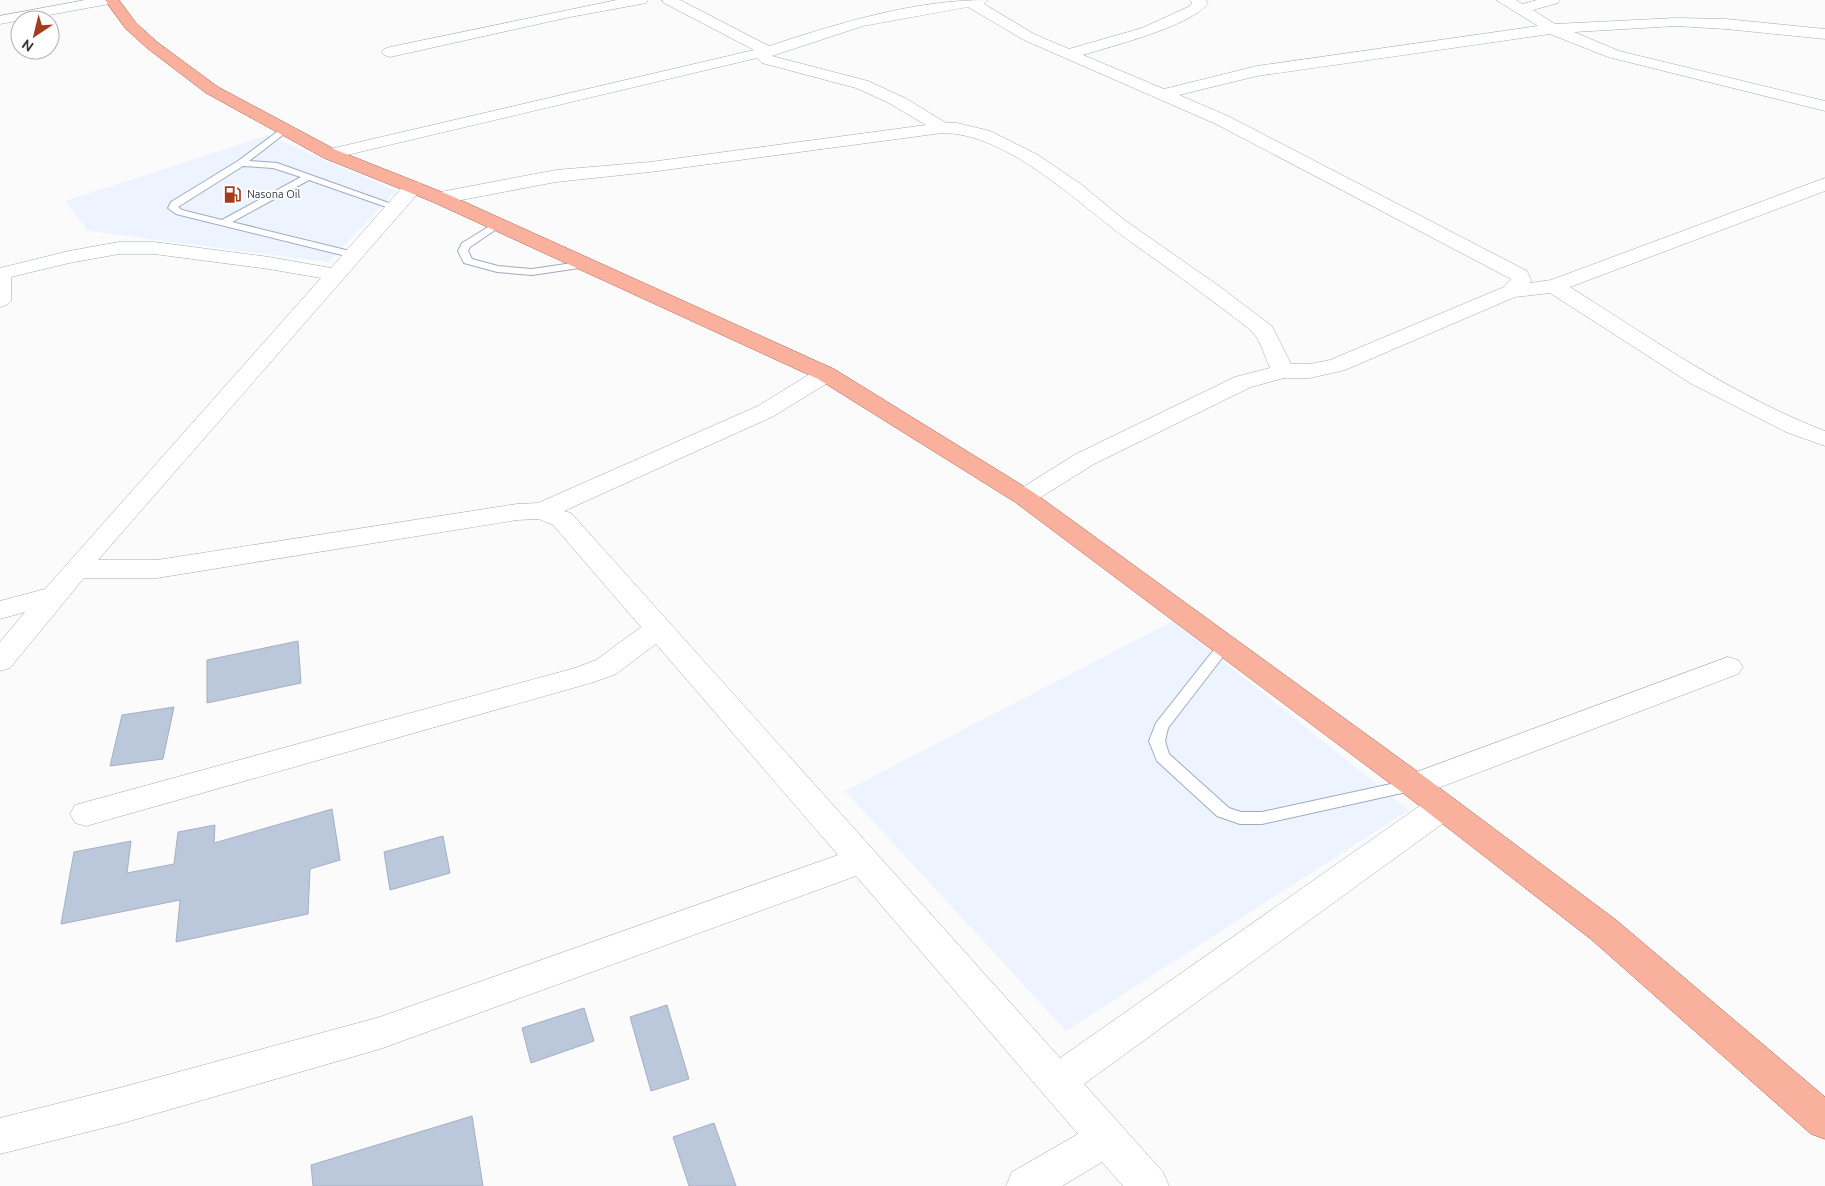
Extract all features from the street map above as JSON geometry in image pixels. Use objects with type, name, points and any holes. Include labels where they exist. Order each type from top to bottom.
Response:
[{"type":"main road","points":[[111,0],[131,26],[152,45],[212,90],[285,130],[330,154],[440,198],[826,374],[1024,497],[1414,785],[1604,930],[1825,1120]]},
{"type":"street","points":[[0,20],[111,0]]},
{"type":"street","points":[[390,52],[570,13],[641,0]]},
{"type":"street","points":[[669,0],[768,51]]},
{"type":"street","points":[[1068,54],[1147,31],[1170,22],[1195,9],[1201,3],[1197,0]]},
{"type":"street","points":[[1503,0],[1552,29],[1614,54],[1825,106]]},
{"type":"street","points":[[1521,9],[1553,0]]},
{"type":"street","points":[[330,154],[768,51],[860,22],[976,1],[1029,37],[1222,120],[1514,270],[1520,275],[1521,280],[1512,290]]},
{"type":"street","points":[[1161,95],[1257,71],[1552,29],[1676,22],[1726,24],[1825,34]]},
{"type":"street","points":[[768,51],[763,56],[768,60],[853,81],[894,98],[942,128]]},
{"type":"street","points":[[440,198],[556,176],[650,167],[942,128],[957,128],[984,135],[1032,159],[1074,189],[1116,223],[1212,290],[1264,331],[1283,372]]},
{"type":"street","points":[[1024,497],[1085,459],[1243,382],[1283,372],[1310,371],[1336,366],[1512,290],[1554,286],[1825,184]]},
{"type":"street","points":[[0,661],[76,569],[413,187]]},
{"type":"street","points":[[0,301],[0,274],[69,257],[119,248],[154,248],[269,263],[336,275]]},
{"type":"street","points":[[1554,286],[1698,378],[1794,426],[1825,439]]},
{"type":"street","points":[[76,569],[156,569],[517,512],[542,511],[766,411],[826,374]]},
{"type":"street","points":[[542,511],[562,519],[1149,1186]]},
{"type":"street","points":[[0,610],[54,595]]},
{"type":"street","points":[[86,814],[584,675],[606,667],[658,629]]},
{"type":"street","points":[[1414,785],[1728,666]]},
{"type":"street","points":[[1057,1082],[1442,806]]},
{"type":"street","points":[[0,1136],[123,1105],[380,1033],[862,860]]},
{"type":"street","points":[[1026,1186],[1106,1138]]},
{"type":"lane","points":[[285,130],[241,163],[174,204],[173,208],[179,212],[354,255]]},
{"type":"lane","points":[[241,163],[274,165],[395,207]]},
{"type":"lane","points":[[223,223],[308,177]]},
{"type":"lane","points":[[498,224],[466,245],[463,251],[468,261],[496,269],[532,272],[586,264]]},
{"type":"lane","points":[[1225,645],[1161,727],[1157,741],[1162,757],[1223,812],[1240,818],[1262,818],[1414,785]]},
{"type":"shaded area","points":[[268,135],[396,191],[328,262],[88,231],[65,201]]},
{"type":"shaded area","points":[[1173,621],[1409,810],[1066,1031],[845,791]]},
{"type":"building","points":[[298,641],[301,683],[207,703],[207,660]]},
{"type":"building","points":[[174,707],[163,759],[110,766],[122,715]]},
{"type":"building","points":[[332,809],[340,860],[310,869],[308,914],[176,942],[180,900],[61,924],[74,852],[131,841],[127,873],[174,864],[178,832],[215,825],[214,843]]},
{"type":"building","points":[[443,836],[450,873],[390,890],[384,852]]},
{"type":"building","points":[[667,1005],[689,1079],[651,1091],[630,1017]]},
{"type":"building","points":[[584,1008],[594,1041],[531,1063],[522,1028]]},
{"type":"building","points":[[472,1116],[483,1186],[313,1186],[311,1165]]},
{"type":"building","points":[[714,1123],[736,1186],[689,1186],[673,1137]]},
{"type":"place","name":"Nasona Oil","points":[[233,194]]}]
